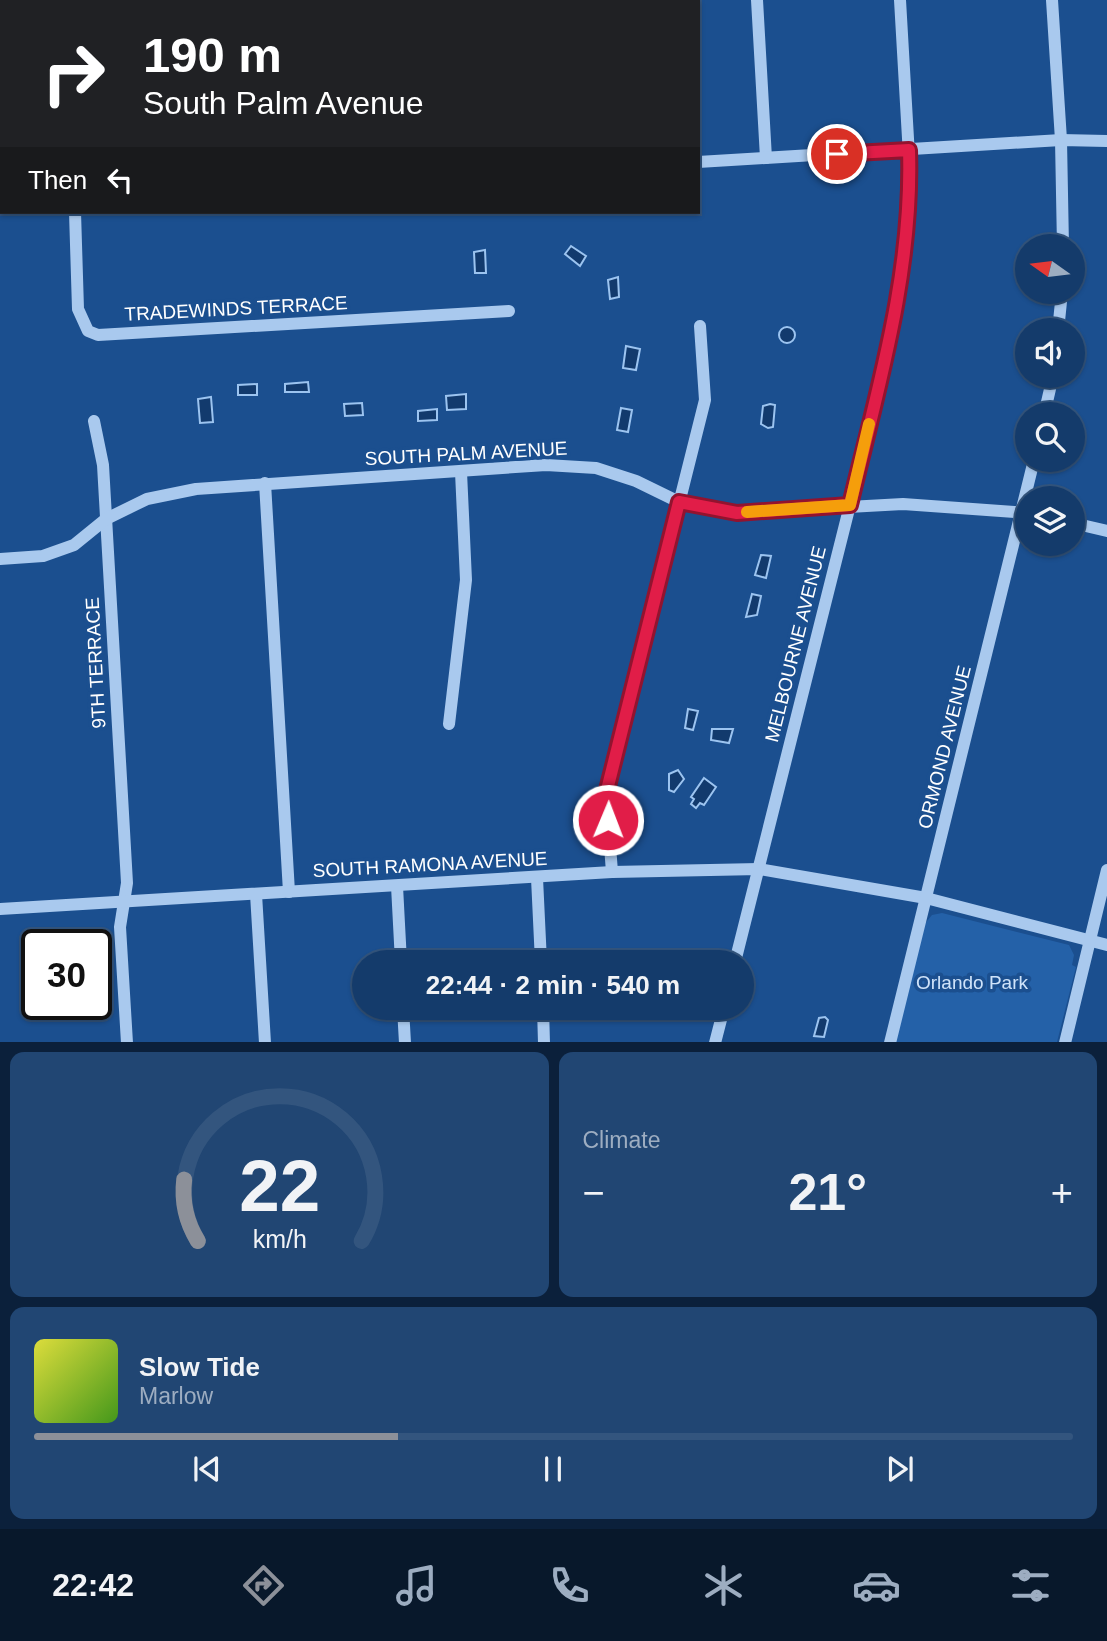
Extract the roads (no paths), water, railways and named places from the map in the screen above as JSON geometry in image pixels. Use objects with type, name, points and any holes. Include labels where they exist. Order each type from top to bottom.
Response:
[{"type":"street","points":[[757,0],[766,158]]},
{"type":"street","name":"MELBOURNE AVENUE","points":[[738,950],[850,505],[901,284],[908,232],[909,150],[901,0]]},
{"type":"street","points":[[1052,0],[1061,141],[1063,234]]},
{"type":"street","points":[[700,162],[1061,141],[1107,141]]},
{"type":"street","name":"TRADEWINDS TERRACE","points":[[75,214],[78,309],[88,331],[98,335],[509,311]]},
{"type":"street","points":[[612,872],[606,794],[705,400],[700,326]]},
{"type":"street","name":"9TH TERRACE","points":[[94,421],[103,465],[127,883],[120,927],[127,1042]]},
{"type":"street","name":"SOUTH PALM AVENUE","points":[[0,559],[43,556],[74,545],[106,519],[147,499],[196,489],[546,465],[581,466],[614,473],[679,502],[737,513],[903,503],[1015,512]]},
{"type":"street","points":[[449,724],[466,580],[461,472]]},
{"type":"street","points":[[265,483],[289,892]]},
{"type":"street","points":[[1085,526],[1107,531]]},
{"type":"street","name":"ORMOND AVENUE","points":[[890,1042],[1015,552]]},
{"type":"street","name":"SOUTH RAMONA AVENUE","points":[[0,909],[612,872],[759,869],[926,898],[1107,946]]},
{"type":"street","points":[[1065,1042],[1107,870]]},
{"type":"street","points":[[537,878],[540,950]]},
{"type":"street","points":[[397,886],[400,950]]},
{"type":"street","points":[[256,894],[265,1042]]},
{"type":"street","points":[[404,1020],[405,1042]]},
{"type":"street","points":[[543,1020],[544,1042]]},
{"type":"street","points":[[715,1042],[721,1020]]},
{"type":"park label","name":"Orlando Park","points":[[972,982]]}]
